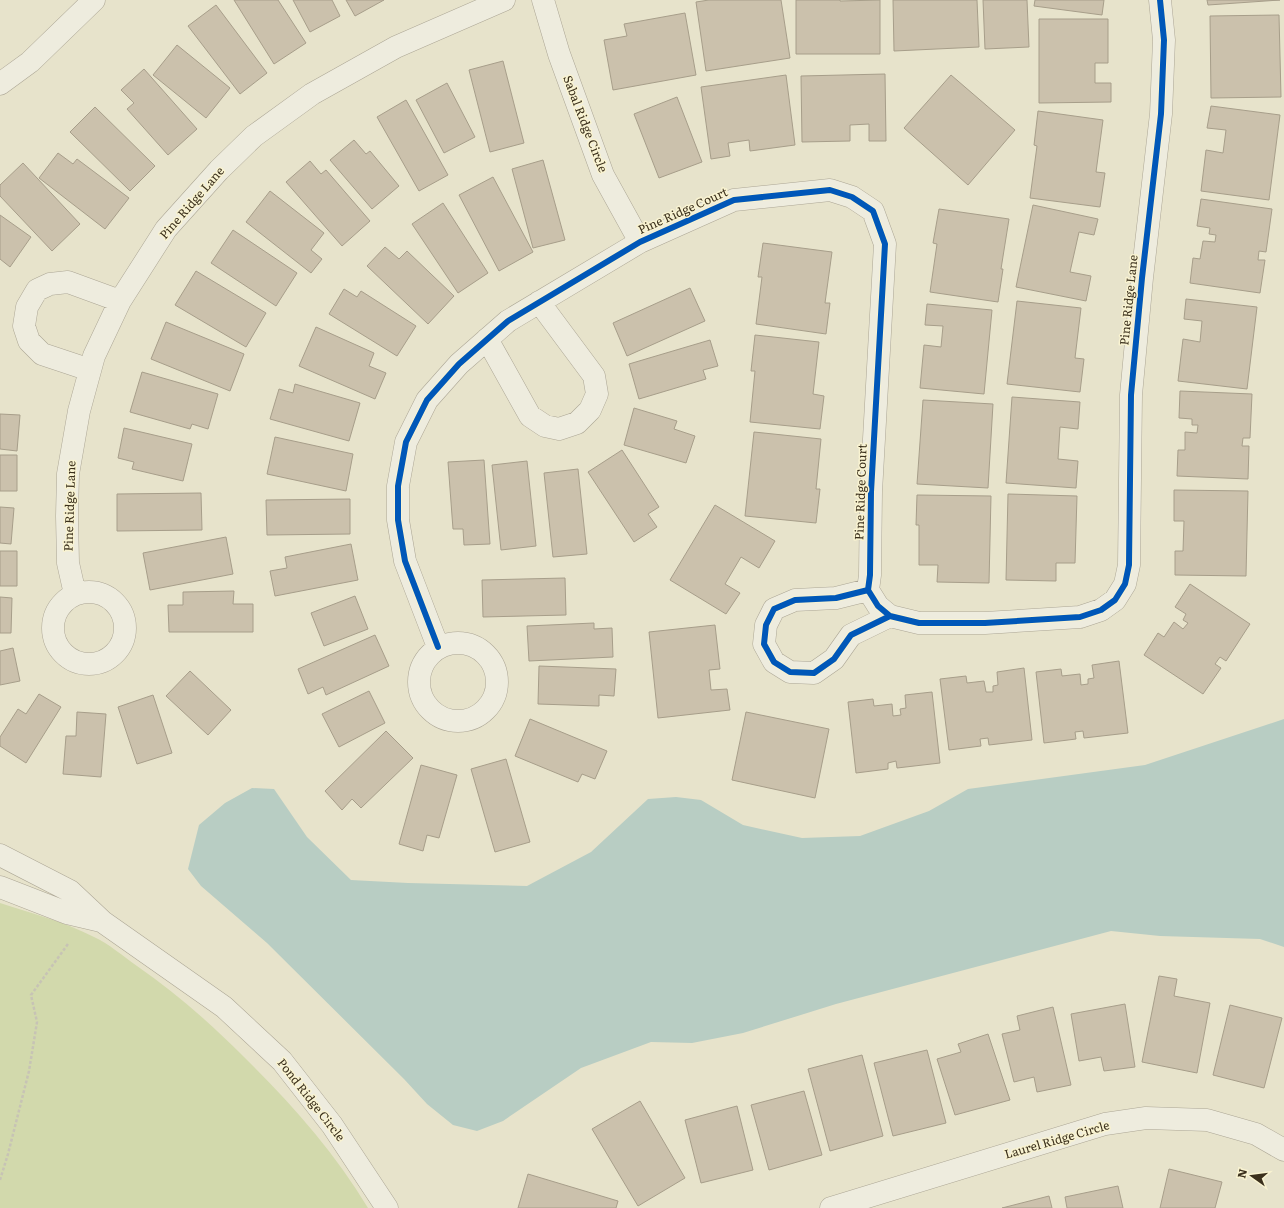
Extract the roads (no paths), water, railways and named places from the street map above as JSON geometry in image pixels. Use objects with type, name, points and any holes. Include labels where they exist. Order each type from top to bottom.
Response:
[{"type":"street","points":[[0,84],[30,62],[94,0]]},
{"type":"street","name":"Pine Ridge Lane","points":[[75,594],[68,563],[67,516],[68,474],[79,411],[94,356],[120,301],[166,228],[218,170],[254,136],[312,94],[396,47],[504,0]]},
{"type":"street","name":"Sabal Ridge Circle","points":[[543,0],[559,54],[603,174],[640,242]]},
{"type":"street","name":"Pine Ridge Lane","points":[[890,616],[919,623],[985,623],[1080,617],[1101,610],[1115,600],[1125,584],[1129,566],[1131,395],[1142,278],[1161,114],[1164,40],[1160,0]]},
{"type":"street","name":"Pine Ridge Court","points":[[438,647],[405,561],[398,520],[398,486],[406,442],[427,400],[459,364],[508,321],[640,242],[734,200],[830,190],[852,197],[873,211],[885,244],[871,492],[870,576],[868,590]]},
{"type":"street","points":[[90,370],[42,354],[29,341],[24,326],[26,307],[37,290],[50,284],[68,282],[120,301]]},
{"type":"street","points":[[487,339],[530,416],[545,426],[559,429],[577,423],[590,410],[596,394],[594,376],[539,302]]},
{"type":"street","points":[[868,590],[878,606],[890,616],[852,635],[834,659],[814,673],[790,672],[774,662],[764,644],[766,625],[774,609],[795,600],[836,598],[868,590]]},
{"type":"street","name":"Pond Ridge Circle","points":[[0,855],[70,891],[102,922],[224,1007],[282,1061],[332,1125],[386,1208]]},
{"type":"street","name":"Pond Ridge Circle","points":[[0,887],[67,913],[102,922]]},
{"type":"street","name":"Laurel Ridge Circle","points":[[831,1208],[1105,1124],[1146,1118],[1206,1120],[1256,1134],[1284,1150]]}]
